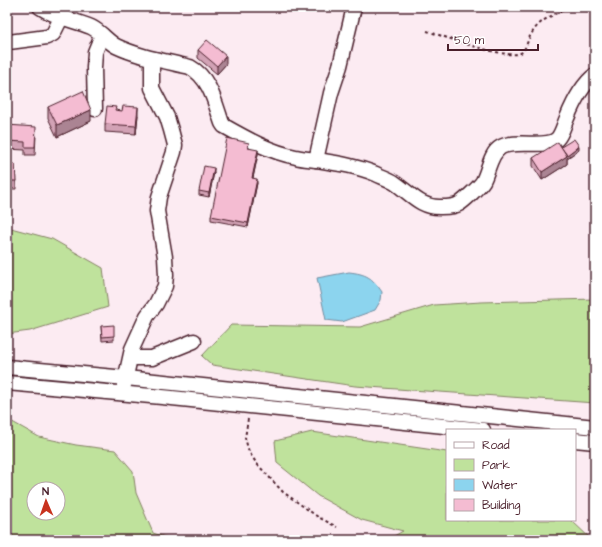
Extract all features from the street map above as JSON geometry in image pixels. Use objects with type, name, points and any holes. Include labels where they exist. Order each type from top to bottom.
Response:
[{"type":"street","points":[[40,7],[61,18],[93,28],[114,45],[136,54],[190,67],[197,71],[203,78],[213,96],[222,124],[253,142],[281,154],[369,171],[394,182],[413,198],[434,208],[449,207],[459,204],[483,181],[491,160],[499,148],[507,144],[540,144],[554,142],[559,138],[568,116],[582,91],[595,75]]},
{"type":"street","points":[[316,160],[331,93],[354,7]]},
{"type":"street","points":[[9,42],[47,37],[53,34],[61,18]]},
{"type":"street","points":[[94,109],[95,52],[102,36]]},
{"type":"street","points":[[123,393],[132,350],[147,316],[156,304],[165,286],[166,275],[163,241],[157,211],[159,196],[175,145],[167,117],[152,88],[152,59]]},
{"type":"street","points":[[131,358],[152,358],[194,341]]},
{"type":"street","points":[[7,367],[595,427]]},
{"type":"street","points":[[7,383],[123,393],[473,429]]},
{"type":"street","points":[[576,440],[595,442]]},
{"type":"path","points":[[427,31],[493,52],[514,55],[520,54],[524,50],[529,36],[534,28],[544,20],[569,7]]},
{"type":"path","points":[[250,406],[245,438],[249,452],[257,464],[283,492],[318,517],[337,527]]},
{"type":"green space","points":[[7,227],[52,239],[103,268],[108,307],[30,331],[7,334]]},
{"type":"green space","points":[[595,299],[595,403],[355,386],[212,365],[202,356],[231,325],[360,327],[434,305],[481,302]]},
{"type":"green space","points":[[7,419],[39,437],[76,445],[115,450],[133,471],[136,493],[153,533],[174,540],[7,540]]},
{"type":"green space","points":[[312,432],[446,452],[446,521],[572,521],[592,540],[387,540],[403,531],[362,520],[318,496],[277,463],[275,441]]},
{"type":"water","points":[[349,272],[364,275],[372,280],[382,292],[381,300],[375,310],[342,322],[326,320],[317,278]]},
{"type":"building","points":[[207,40],[226,56],[217,66],[198,50]]},
{"type":"building","points":[[83,91],[91,110],[57,125],[48,107]]},
{"type":"building","points":[[107,106],[116,107],[115,110],[122,111],[123,106],[138,107],[136,126],[105,124]]},
{"type":"building","points":[[7,125],[36,127],[35,147],[25,147],[25,142],[7,141]]},
{"type":"building","points":[[227,138],[249,143],[248,148],[258,150],[252,178],[257,179],[248,223],[211,216]]},
{"type":"building","points":[[574,139],[579,146],[567,155],[561,147]]},
{"type":"building","points":[[558,142],[567,156],[542,172],[533,158]]},
{"type":"building","points":[[15,164],[16,181],[7,181],[7,165]]},
{"type":"building","points":[[204,166],[214,168],[209,193],[199,191]]},
{"type":"building","points":[[114,325],[114,336],[102,337],[101,326]]}]
